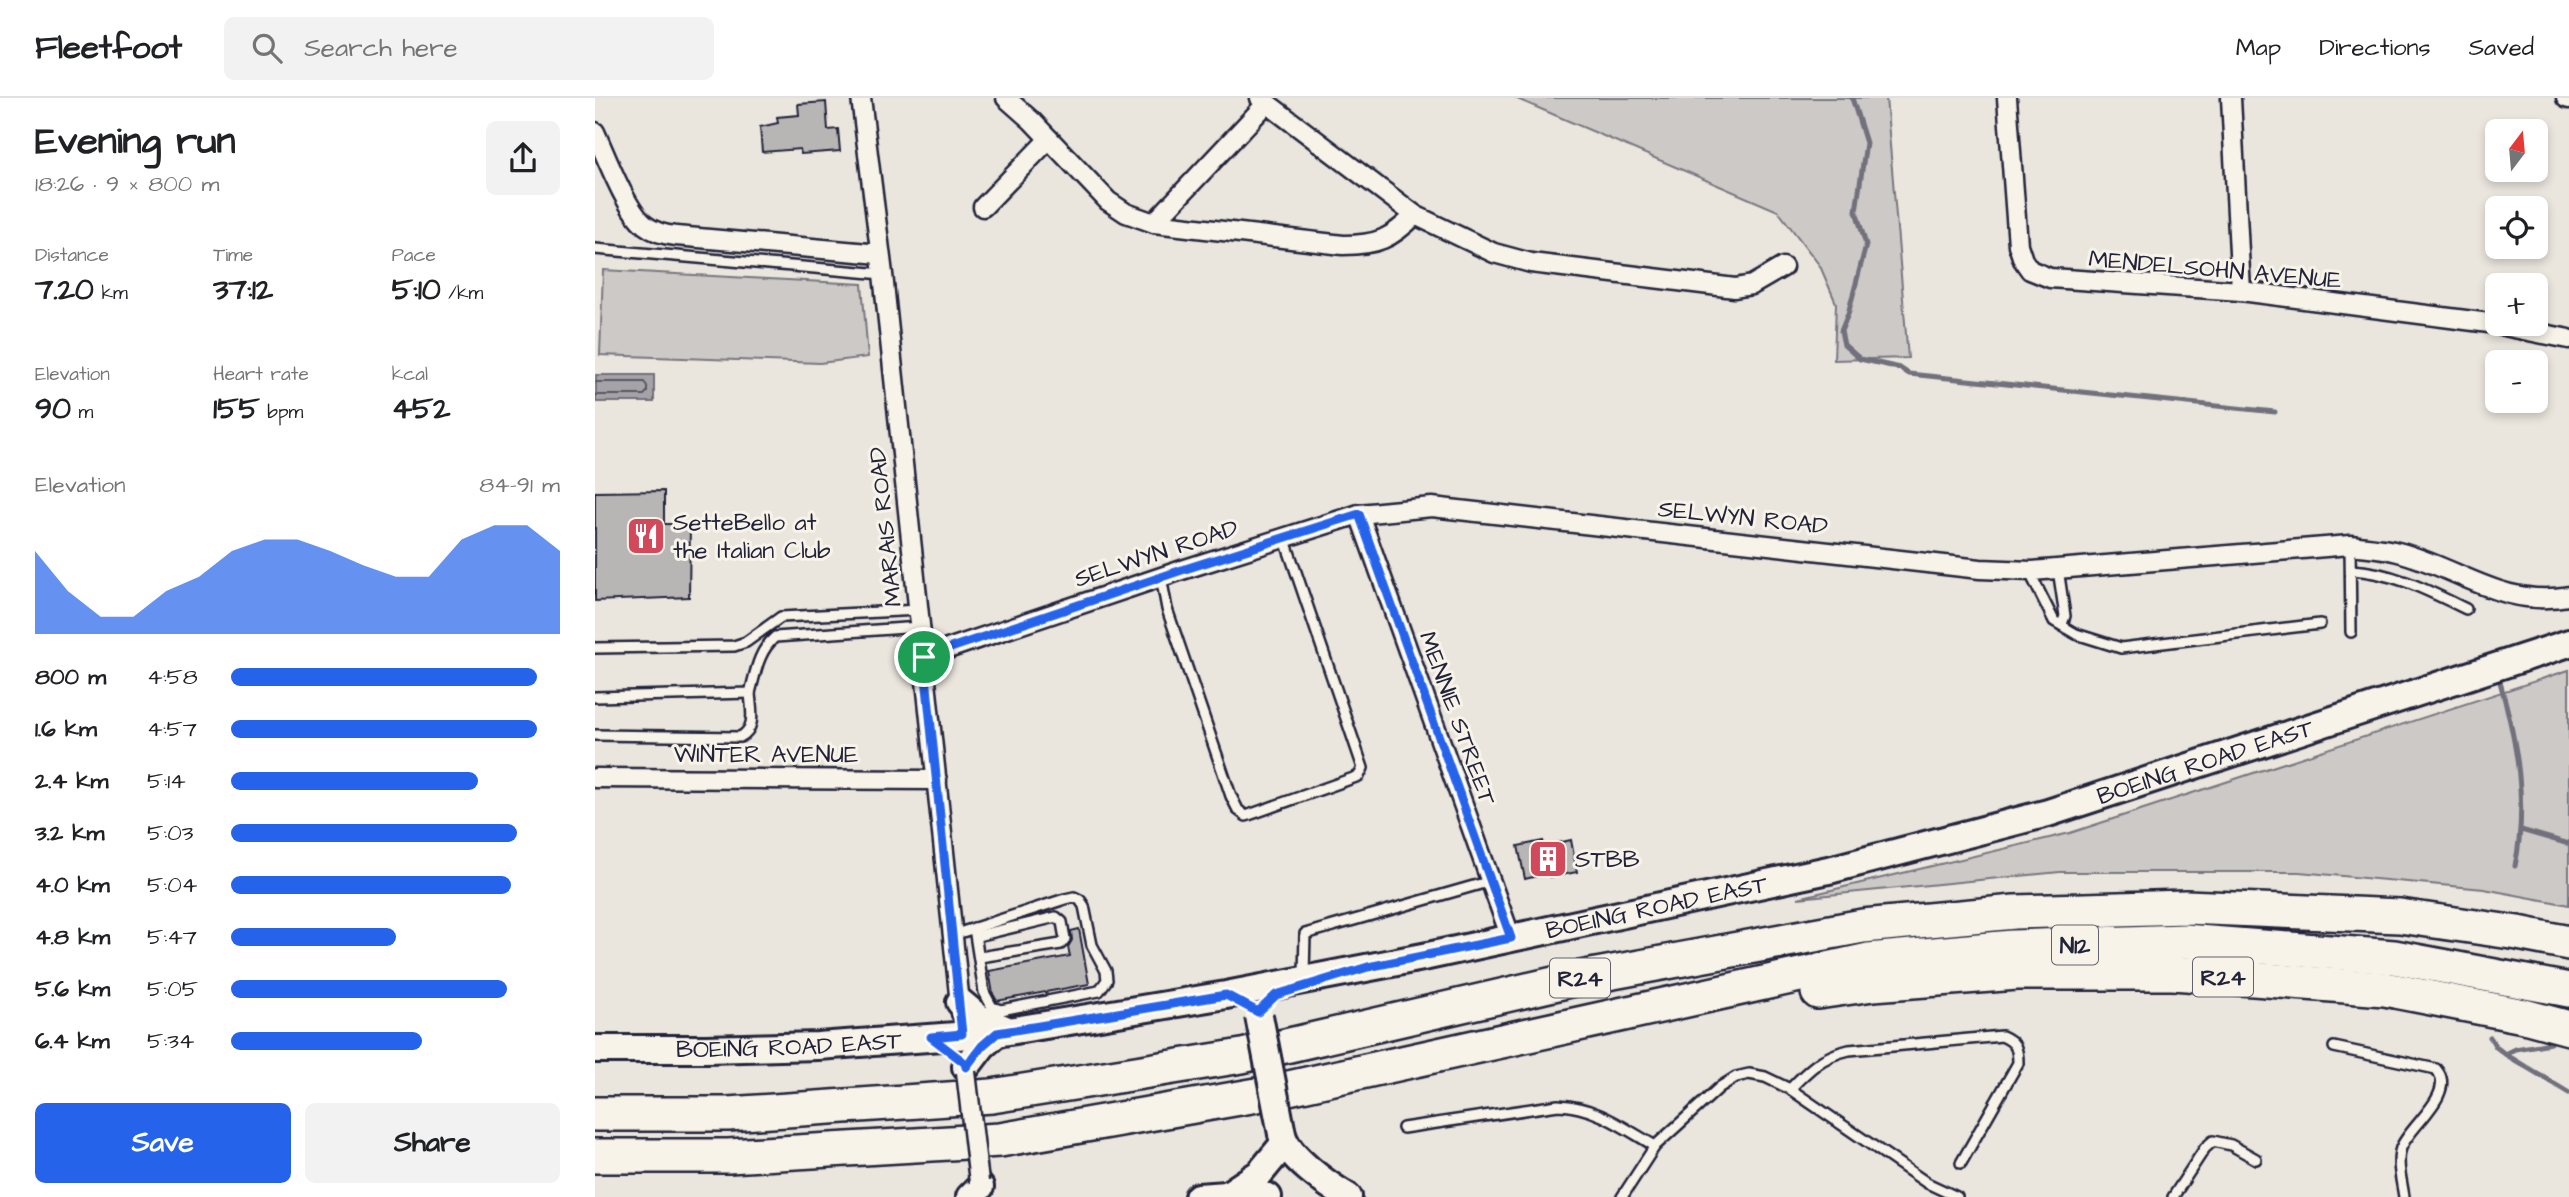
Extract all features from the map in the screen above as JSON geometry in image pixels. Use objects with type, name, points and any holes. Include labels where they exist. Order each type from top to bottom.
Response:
[{"type":"highway","name":"R24","points":[[595,1114],[728,1114],[992,1096],[1242,1056],[1575,979],[1849,928],[2015,912],[2186,906],[2400,916],[2569,943]]},
{"type":"highway","name":"N12","points":[[1584,1022],[1868,960],[2012,947],[2183,941],[2394,957],[2569,990]]},
{"type":"highway","name":"R24","points":[[595,1156],[727,1156],[1000,1140],[1257,1095],[1584,1022],[1873,984],[2017,973],[2173,973],[2385,989],[2525,1016],[2569,1028]]},
{"type":"main road","name":"BOEING ROAD EAST","points":[[595,1049],[804,1046],[1003,1032],[1226,995],[1511,938],[1833,870],[2048,813],[2569,643]]},
{"type":"main road","points":[[1259,1014],[1276,995],[1368,967]]},
{"type":"main road","points":[[1226,995],[1259,1014],[1283,1139],[1322,1181],[1347,1197]]},
{"type":"main road","points":[[931,1037],[966,1067],[982,1046],[1003,1032],[979,1018],[960,1002]]},
{"type":"main road","points":[[1227,1195],[1260,1173],[1283,1139]]},
{"type":"main road","points":[[1198,1197],[1268,1197]]},
{"type":"street","name":"MARAIS ROAD","points":[[861,98],[883,274],[980,1192]]},
{"type":"street","points":[[1006,98],[1108,201],[1126,213],[1154,223],[1343,245],[1365,245],[1397,233],[1415,215]]},
{"type":"street","name":"MENDELSOHN AVENUE","points":[[2007,98],[2015,225],[2023,260],[2030,270],[2050,278],[2241,291],[2489,323],[2569,339]]},
{"type":"street","points":[[2231,98],[2241,291]]},
{"type":"street","points":[[1154,223],[1263,101],[1415,215],[1494,253],[1531,263],[1735,288],[1752,285],[1783,267]]},
{"type":"street","points":[[595,132],[631,207],[645,225],[654,231],[676,236],[880,254]]},
{"type":"street","points":[[983,207],[1049,139]]},
{"type":"street","name":"SELWYN ROAD","points":[[924,657],[1359,514],[1432,507],[1980,569],[2029,571],[2350,545],[2398,551],[2520,598],[2554,599],[2569,596]]},
{"type":"street","name":"MENNIE STREET","points":[[1359,514],[1511,938]]},
{"type":"street","name":"WINTER AVENUE","points":[[595,778],[937,780]]},
{"type":"lane","points":[[595,249],[883,274]]},
{"type":"lane","points":[[1161,577],[1167,609],[1231,796],[1238,810],[1246,816],[1359,776],[1363,768],[1284,537]]},
{"type":"lane","points":[[2350,545],[2351,632]]},
{"type":"lane","points":[[2058,569],[2065,616],[2062,624]]},
{"type":"lane","points":[[2351,570],[2374,571],[2422,587],[2466,609]]},
{"type":"lane","points":[[2029,571],[2054,621],[2076,634],[2121,648],[2320,624]]},
{"type":"lane","points":[[595,648],[734,646],[746,642],[781,617],[919,619]]},
{"type":"lane","points":[[595,735],[740,737],[748,733],[752,725],[750,693],[758,662],[765,646],[775,637],[919,619]]},
{"type":"lane","points":[[595,697],[750,693]]},
{"type":"lane","points":[[1304,979],[1305,934],[1491,881]]},
{"type":"lane","points":[[1074,897],[1084,906],[1092,945],[1102,962],[1107,980],[1099,991],[1001,1010],[992,1007],[988,1001],[976,932],[1074,897]]},
{"type":"lane","points":[[953,935],[1056,917],[1062,922],[1065,939],[1061,944],[980,957]]},
{"type":"lane","points":[[1790,1089],[1819,1060],[1832,1054],[2002,1036],[2012,1040],[2017,1046],[2018,1063],[1961,1163]]},
{"type":"lane","points":[[2334,1047],[2436,1069],[2439,1073],[2442,1081],[2441,1093],[2401,1146],[2399,1158],[2404,1197]]},
{"type":"lane","points":[[1622,1197],[1655,1146],[1720,1087],[1736,1077],[1749,1074],[1765,1077],[1790,1089],[1927,1183],[1957,1197]]},
{"type":"lane","points":[[1403,1128],[1558,1105],[1576,1105],[1594,1111],[1655,1146]]},
{"type":"lane","points":[[2173,1197],[2205,1148],[2213,1141],[2231,1145],[2256,1159]]},
{"type":"shaded area","points":[[1515,98],[1886,98],[1908,358],[1834,360],[1836,303],[1820,266],[1778,211]]},
{"type":"shaded area","points":[[603,270],[862,284],[868,357],[820,363],[600,355]]},
{"type":"shaded area","points":[[2569,670],[2569,905],[2484,889],[2299,872],[2060,872],[1798,898],[2070,833]]},
{"type":"water","points":[[596,375],[654,375],[654,402],[596,402]]},
{"type":"building","points":[[826,102],[828,130],[838,129],[840,151],[801,154],[800,149],[762,152],[760,127],[778,123],[777,117],[799,115],[798,104]]},
{"type":"building","points":[[664,491],[664,524],[690,524],[689,597],[595,601],[595,492]]},
{"type":"building","name":"STBB","points":[[1571,840],[1577,872],[1551,877],[1550,873],[1525,879],[1518,846],[1543,841],[1544,846]]},
{"type":"building","points":[[1079,929],[1089,984],[997,1001],[989,971],[1070,956],[1068,947],[1072,940],[1071,931]]},
{"type":"waterway","points":[[1852,98],[1866,143],[1856,211],[1866,245],[1841,331],[1844,345],[1860,359],[1900,368],[1909,374],[2275,412]]},
{"type":"waterway","points":[[2500,682],[2519,773],[2521,820],[2515,866]]},
{"type":"waterway","points":[[2521,830],[2569,844]]},
{"type":"waterway","points":[[2490,1037],[2496,1047],[2505,1054],[2569,1093]]},
{"type":"waterway","points":[[2505,1054],[2515,1049],[2551,1043]]},
{"type":"place","name":"SetteBello at the Italian Club","points":[[646,536]]},
{"type":"place","name":"STBB","points":[[1548,859]]},
{"type":"route","points":[[1359,514],[1511,938],[1368,967],[1276,995],[1258,1012],[1226,995],[997,1033],[982,1046],[966,1067],[955,1054],[931,1037],[962,1034],[924,657],[1359,514]]}]
